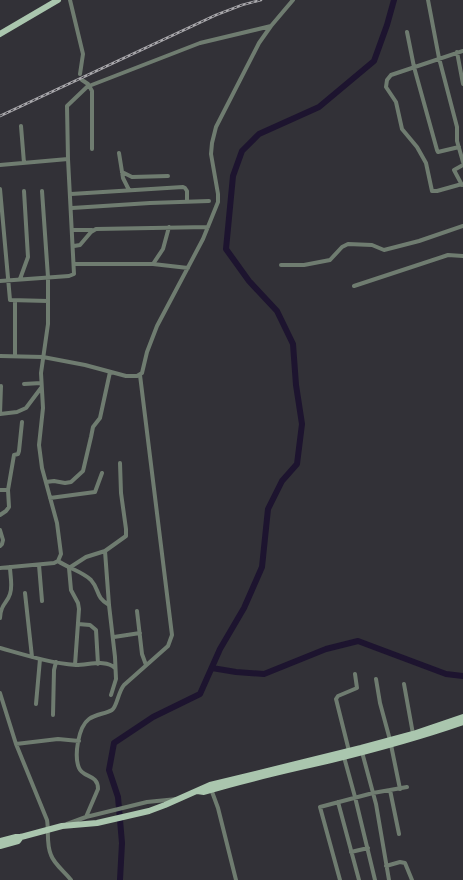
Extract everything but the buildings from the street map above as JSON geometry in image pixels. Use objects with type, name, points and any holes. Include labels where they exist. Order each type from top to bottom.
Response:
[{"type":"main road","points":[[0,34],[58,0]]},
{"type":"main road","points":[[198,791],[204,792],[362,752],[463,717]]},
{"type":"main road","points":[[0,841],[18,841],[21,837],[48,829],[62,826],[97,823],[150,811],[210,785],[391,742],[463,722]]},
{"type":"main road","points":[[0,846],[8,841]]},
{"type":"street","points":[[70,0],[83,54],[80,74]]},
{"type":"street","points":[[86,817],[98,786],[94,779],[81,772],[78,767],[77,756],[82,727],[88,719],[93,716],[112,710],[122,687],[168,646],[172,634],[140,375],[159,322],[214,215],[218,197],[211,154],[213,134],[259,43],[293,0]]},
{"type":"street","points":[[428,0],[439,58],[457,127],[456,137],[463,164],[454,170],[463,185],[432,191],[428,168],[424,158],[402,129],[396,102],[388,91],[386,84],[391,75],[439,58],[463,51]]},
{"type":"street","points":[[0,281],[73,276],[75,272],[68,159],[67,106],[89,85],[200,43],[271,26]]},
{"type":"street","points":[[407,32],[414,67],[438,152],[459,147]]},
{"type":"street","points":[[457,52],[463,84]]},
{"type":"street","points":[[82,80],[89,85],[91,89],[92,149]]},
{"type":"street","points":[[22,126],[24,163]]},
{"type":"street","points":[[119,153],[124,181],[129,190]]},
{"type":"street","points":[[0,165],[68,159]]},
{"type":"street","points":[[122,172],[132,177],[168,176]]},
{"type":"street","points":[[71,194],[185,188],[187,191],[187,201]]},
{"type":"street","points":[[0,189],[10,298],[12,301],[48,301]]},
{"type":"street","points":[[20,279],[28,257],[24,191]]},
{"type":"street","points":[[42,191],[48,277],[48,301],[47,330],[41,372],[43,408],[39,445],[40,456],[57,523],[61,554],[58,561]]},
{"type":"street","points":[[72,208],[209,201]]},
{"type":"street","points":[[281,265],[304,265],[330,260],[342,247],[348,244],[372,245],[384,250],[419,241],[463,226]]},
{"type":"street","points":[[73,230],[208,227]]},
{"type":"street","points":[[153,264],[163,249],[169,228]]},
{"type":"street","points":[[74,246],[80,245],[93,230]]},
{"type":"street","points":[[354,286],[448,255],[463,256]]},
{"type":"street","points":[[74,264],[153,264],[188,268]]},
{"type":"street","points":[[14,356],[15,301]]},
{"type":"street","points":[[0,356],[44,357],[131,376],[140,375]]},
{"type":"street","points":[[46,482],[71,482],[83,471],[92,437],[93,427],[100,418],[110,372]]},
{"type":"street","points":[[24,384],[41,386]]},
{"type":"street","points":[[1,386],[0,414],[17,412],[26,408],[41,386]]},
{"type":"street","points":[[0,514],[6,511],[9,507],[8,490],[14,455],[18,454],[19,451],[22,422]]},
{"type":"street","points":[[69,568],[86,557],[106,551],[123,538],[126,533],[120,489],[120,463]]},
{"type":"street","points":[[50,498],[96,492],[102,473]]},
{"type":"street","points":[[0,490],[8,490]]},
{"type":"street","points":[[0,530],[3,540],[0,546]]},
{"type":"street","points":[[106,551],[109,605],[114,637],[116,669],[116,678],[111,694]]},
{"type":"street","points":[[0,568],[58,561],[85,575],[92,581],[100,599],[109,605]]},
{"type":"street","points":[[39,564],[42,601]]},
{"type":"street","points":[[0,618],[1,608],[10,594],[10,567]]},
{"type":"street","points":[[69,568],[71,590],[78,603],[79,609],[75,665]]},
{"type":"street","points":[[25,593],[32,657]]},
{"type":"street","points":[[137,611],[143,659],[146,665]]},
{"type":"street","points":[[78,624],[90,625],[96,630],[98,664]]},
{"type":"street","points":[[114,637],[140,633]]},
{"type":"street","points":[[0,648],[40,659],[75,665],[109,663],[116,669]]},
{"type":"street","points":[[36,704],[40,659]]},
{"type":"street","points":[[53,715],[56,662]]},
{"type":"street","points":[[349,751],[336,699],[338,696],[357,688],[355,674]]},
{"type":"street","points":[[116,678],[122,687]]},
{"type":"street","points":[[376,679],[382,714],[391,742],[400,789]]},
{"type":"street","points":[[404,684],[414,734]]},
{"type":"street","points":[[0,693],[16,744],[47,820],[48,841],[51,856],[71,880]]},
{"type":"street","points":[[16,744],[58,739],[79,741]]},
{"type":"street","points":[[362,752],[373,793],[389,880]]},
{"type":"street","points":[[344,757],[375,880]]},
{"type":"street","points":[[340,880],[319,809],[321,806],[373,793],[407,787]]},
{"type":"street","points":[[211,790],[218,808],[236,880]]},
{"type":"street","points":[[390,790],[399,834]]},
{"type":"street","points":[[62,826],[86,817],[147,802],[181,798]]},
{"type":"street","points":[[338,802],[359,880]]},
{"type":"street","points":[[351,852],[368,848]]},
{"type":"street","points":[[386,866],[400,862],[405,863],[412,880]]},
{"type":"waterway","points":[[120,880],[122,843],[118,797],[109,770],[114,743],[153,717],[200,694],[220,649],[244,608],[262,567],[268,509],[282,481],[297,464],[302,424],[296,385],[293,344],[277,311],[249,281],[226,249],[233,176],[242,151],[259,134],[319,107],[374,61],[394,0]]},
{"type":"waterway","points":[[212,668],[236,672],[264,674],[326,649],[358,641],[446,674],[463,676]]},
{"type":"railway","points":[[0,116],[216,15],[242,5],[261,0]]}]
